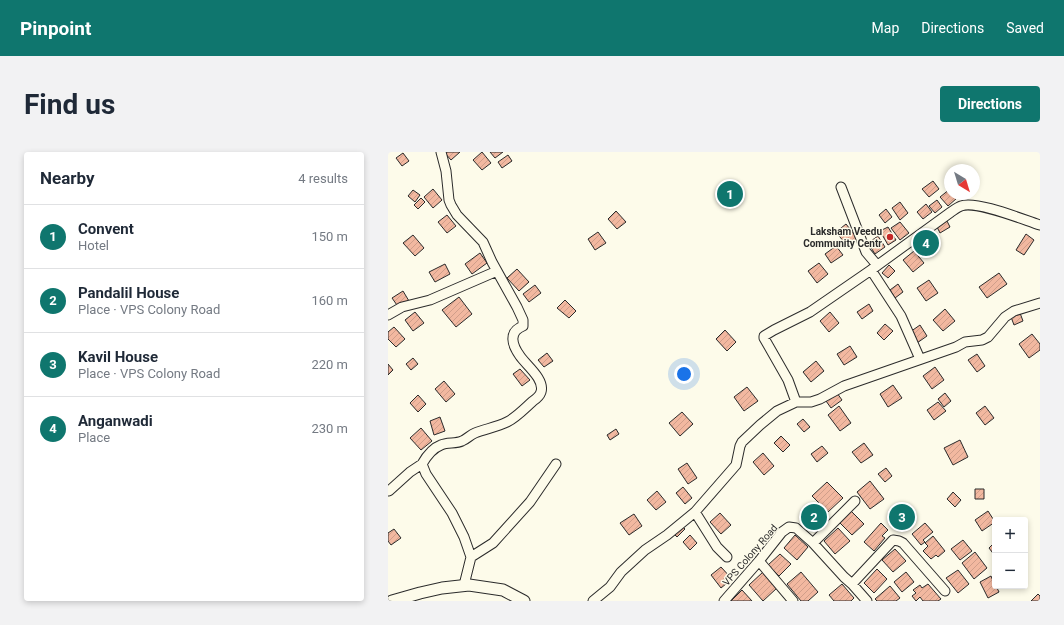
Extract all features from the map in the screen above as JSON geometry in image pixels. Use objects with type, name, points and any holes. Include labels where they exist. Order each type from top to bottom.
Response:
[{"type":"main road","points":[[392,601],[442,588],[469,585],[503,590],[524,601]]},
{"type":"street","points":[[389,491],[410,472],[422,464],[426,457],[441,444],[461,441],[474,434],[507,422],[520,413],[541,393],[538,378],[519,355],[513,341],[514,332],[523,326],[523,320],[483,242],[457,215],[451,205],[449,200],[446,171],[441,152]]},
{"type":"street","points":[[841,187],[866,252],[901,316],[920,360]]},
{"type":"street","points":[[796,402],[788,380],[770,351],[764,336],[810,312],[962,205],[974,205],[989,208],[1040,225]]},
{"type":"street","points":[[388,315],[402,307],[430,300],[497,271]]},
{"type":"street","points":[[593,601],[610,587],[621,572],[644,550],[668,535],[695,512],[736,465],[742,442],[777,411],[796,402],[816,401],[844,386],[956,347],[965,342],[982,340],[988,337],[1009,314],[1040,303]]},
{"type":"street","points":[[422,464],[426,474],[452,513],[464,537],[471,557],[464,586]]},
{"type":"street","points":[[471,557],[493,543],[530,502],[556,464]]},
{"type":"street","points":[[813,543],[855,500]]},
{"type":"street","points":[[695,512],[717,547],[727,557]]},
{"type":"street","name":"VPS Colony Road","points":[[724,601],[759,562],[782,532],[789,527],[796,528],[813,543],[867,601]]},
{"type":"street","points":[[852,584],[893,540],[899,540],[945,591]]},
{"type":"street","points":[[759,562],[793,601]]},
{"type":"building","points":[[444,152],[460,152],[451,160]]},
{"type":"building","points":[[482,152],[491,163],[482,170],[473,160]]},
{"type":"building","points":[[490,152],[503,152],[495,158]]},
{"type":"building","points":[[403,153],[409,161],[402,166],[396,158]]},
{"type":"building","points":[[508,155],[512,161],[502,168],[498,162]]},
{"type":"building","points":[[933,181],[939,189],[929,197],[922,189]]},
{"type":"building","points":[[433,189],[442,200],[433,208],[424,197]]},
{"type":"building","points":[[413,190],[420,195],[415,202],[408,196]]},
{"type":"building","points":[[944,194],[944,200],[955,200],[948,206],[940,197]]},
{"type":"building","points":[[421,198],[425,202],[418,209],[414,205]]},
{"type":"building","points":[[937,200],[942,207],[935,213],[929,206]]},
{"type":"building","points":[[900,202],[908,213],[900,220],[892,208]]},
{"type":"building","points":[[926,204],[932,212],[923,219],[917,212]]},
{"type":"building","points":[[886,209],[892,217],[885,223],[879,215]]},
{"type":"building","points":[[616,211],[626,222],[617,229],[608,219]]},
{"type":"building","points":[[447,215],[456,226],[447,233],[438,222]]},
{"type":"building","points":[[946,219],[950,227],[940,233],[936,225]]},
{"type":"building","points":[[900,222],[909,233],[900,240],[891,228]]},
{"type":"building","points":[[846,224],[858,239],[848,247],[836,232]]},
{"type":"building","points":[[888,227],[896,240],[888,245],[880,231]]},
{"type":"building","points":[[598,232],[606,243],[595,250],[588,239]]},
{"type":"building","points":[[1026,234],[1034,240],[1024,255],[1016,250]]},
{"type":"building","points":[[413,235],[424,248],[415,256],[403,243]]},
{"type":"building","points":[[878,236],[885,247],[875,254],[868,243]]},
{"type":"building","points":[[928,236],[933,243],[924,250],[919,242]]},
{"type":"building","points":[[836,246],[843,255],[831,263],[825,254]]},
{"type":"building","points":[[914,251],[924,263],[913,272],[903,260]]},
{"type":"building","points":[[480,253],[487,263],[472,274],[465,264]]},
{"type":"building","points":[[819,263],[828,274],[817,283],[808,271]]},
{"type":"building","points":[[445,264],[450,274],[435,282],[429,272]]},
{"type":"building","points":[[889,265],[895,271],[888,278],[882,273]]},
{"type":"building","points":[[517,269],[529,282],[519,291],[507,278]]},
{"type":"building","points":[[999,273],[1007,284],[987,298],[979,287]]},
{"type":"building","points":[[929,280],[938,293],[926,301],[917,288]]},
{"type":"building","points":[[898,284],[903,292],[895,298],[890,290]]},
{"type":"building","points":[[535,285],[541,293],[529,302],[523,294]]},
{"type":"building","points":[[403,291],[409,301],[399,308],[392,298]]},
{"type":"building","points":[[459,297],[472,314],[456,327],[442,310]]},
{"type":"building","points":[[565,300],[576,311],[569,318],[557,308]]},
{"type":"building","points":[[869,304],[873,311],[862,319],[857,312]]},
{"type":"building","points":[[945,309],[955,321],[943,331],[933,320]]},
{"type":"building","points":[[415,312],[424,323],[413,331],[405,320]]},
{"type":"building","points":[[830,312],[839,323],[829,332],[820,321]]},
{"type":"building","points":[[1020,313],[1023,321],[1014,325],[1011,317]]},
{"type":"building","points":[[885,324],[893,331],[884,340],[877,333]]},
{"type":"building","points":[[920,325],[927,336],[917,343],[910,332]]},
{"type":"building","points":[[394,327],[405,339],[396,347],[388,339],[388,332]]},
{"type":"building","points":[[725,330],[736,342],[727,351],[716,339]]},
{"type":"building","points":[[1032,334],[1040,344],[1040,350],[1029,358],[1019,344]]},
{"type":"building","points":[[850,346],[857,357],[844,365],[837,354]]},
{"type":"building","points":[[547,353],[553,361],[544,367],[538,360]]},
{"type":"building","points":[[977,354],[985,366],[977,372],[968,360]]},
{"type":"building","points":[[413,358],[418,364],[411,370],[406,364]]},
{"type":"building","points":[[816,361],[824,371],[811,382],[803,372]]},
{"type":"building","points":[[388,364],[393,370],[388,375]]},
{"type":"building","points":[[935,367],[944,380],[932,389],[923,376]]},
{"type":"building","points":[[520,369],[530,380],[522,386],[513,374]]},
{"type":"building","points":[[444,381],[455,394],[446,402],[435,389]]},
{"type":"building","points":[[893,385],[902,398],[888,407],[880,394]]},
{"type":"building","points":[[747,387],[758,401],[744,411],[734,397]]},
{"type":"building","points":[[837,393],[842,400],[831,408],[826,401]]},
{"type":"building","points":[[945,393],[951,401],[944,407],[938,399]]},
{"type":"building","points":[[418,395],[426,404],[418,412],[410,403]]},
{"type":"building","points":[[938,402],[946,411],[934,420],[927,410]]},
{"type":"building","points":[[839,406],[851,423],[840,431],[828,415]]},
{"type":"building","points":[[985,406],[994,418],[985,425],[976,413]]},
{"type":"building","points":[[682,412],[693,424],[680,436],[669,423]]},
{"type":"building","points":[[440,417],[445,431],[434,435],[430,421]]},
{"type":"building","points":[[803,419],[810,427],[804,432],[797,424]]},
{"type":"building","points":[[421,428],[432,441],[421,450],[410,438]]},
{"type":"building","points":[[616,429],[619,434],[610,440],[607,435]]},
{"type":"building","points":[[781,436],[790,445],[783,452],[774,443]]},
{"type":"building","points":[[960,440],[968,457],[953,465],[944,448]]},
{"type":"building","points":[[864,443],[873,455],[861,463],[852,452]]},
{"type":"building","points":[[822,446],[828,453],[817,462],[811,454]]},
{"type":"building","points":[[763,453],[774,466],[764,475],[753,462]]},
{"type":"building","points":[[687,463],[697,478],[688,484],[678,469]]},
{"type":"building","points":[[886,468],[892,476],[885,482],[878,474]]},
{"type":"building","points":[[870,481],[884,499],[870,509],[857,492]]},
{"type":"building","points":[[827,482],[843,498],[828,512],[812,496]]},
{"type":"building","points":[[683,487],[692,498],[685,504],[676,493]]},
{"type":"building","points":[[975,489],[984,489],[984,499],[975,499]]},
{"type":"building","points":[[657,491],[666,502],[656,510],[647,500]]},
{"type":"building","points":[[953,492],[961,500],[955,507],[947,499]]},
{"type":"building","points":[[815,505],[827,518],[814,530],[802,517]]},
{"type":"building","points":[[905,509],[914,520],[904,528],[900,523],[897,524],[892,515],[898,510],[901,513]]},
{"type":"building","points":[[851,511],[864,524],[852,535],[839,522]]},
{"type":"building","points":[[988,511],[992,517],[992,524],[982,531],[975,520]]},
{"type":"building","points":[[720,513],[731,525],[721,534],[710,522]]},
{"type":"building","points":[[634,514],[642,526],[629,535],[620,523]]},
{"type":"building","points":[[881,523],[888,530],[882,536],[885,538],[874,551],[864,542]]},
{"type":"building","points":[[925,523],[933,532],[923,540],[925,542],[921,545],[912,534]]},
{"type":"building","points":[[682,526],[685,529],[677,537],[674,534]]},
{"type":"building","points":[[838,528],[850,541],[835,554],[824,541]]},
{"type":"building","points":[[394,529],[401,538],[391,545],[388,541],[388,533]]},
{"type":"building","points":[[690,535],[697,543],[690,550],[683,542]]},
{"type":"building","points":[[795,535],[808,547],[797,560],[784,548]]},
{"type":"building","points":[[933,536],[945,551],[938,557],[936,555],[931,559],[923,551],[928,546],[925,543]]},
{"type":"building","points":[[963,540],[972,551],[960,560],[951,549]]},
{"type":"building","points":[[992,545],[992,552],[989,548]]},
{"type":"building","points":[[895,549],[906,561],[893,572],[882,560]]},
{"type":"building","points":[[975,552],[987,568],[974,579],[962,563]]},
{"type":"building","points":[[780,554],[791,564],[779,576],[768,565]]},
{"type":"building","points":[[721,567],[732,579],[721,588],[711,575]]},
{"type":"building","points":[[877,569],[887,579],[874,593],[864,583]]},
{"type":"building","points":[[958,570],[969,584],[958,593],[946,578]]},
{"type":"building","points":[[763,572],[777,588],[763,601],[749,585]]},
{"type":"building","points":[[801,572],[818,592],[808,601],[801,601],[787,584]]},
{"type":"building","points":[[906,572],[914,582],[902,592],[894,582]]},
{"type":"building","points":[[991,576],[992,589],[998,589],[999,592],[988,598],[980,582]]},
{"type":"building","points":[[842,584],[854,598],[851,601],[834,601],[829,595]]},
{"type":"building","points":[[928,584],[941,599],[938,601],[923,601],[920,597],[916,601],[912,596],[916,593],[913,590],[920,585],[922,588]]},
{"type":"building","points":[[890,586],[900,598],[896,601],[877,601],[875,599]]},
{"type":"building","points":[[742,590],[752,601],[731,601]]},
{"type":"building","points":[[1038,594],[1040,596],[1040,601],[1031,601]]},
{"type":"place","name":"Convent","points":[[730,194]]},
{"type":"place","name":"Laksham Veedu Community Centr","points":[[890,237]]},
{"type":"place","name":"Anganwadi","points":[[926,243]]},
{"type":"place","name":"Pandalil House","points":[[814,517]]},
{"type":"place","name":"Kavil House","points":[[902,517]]}]
